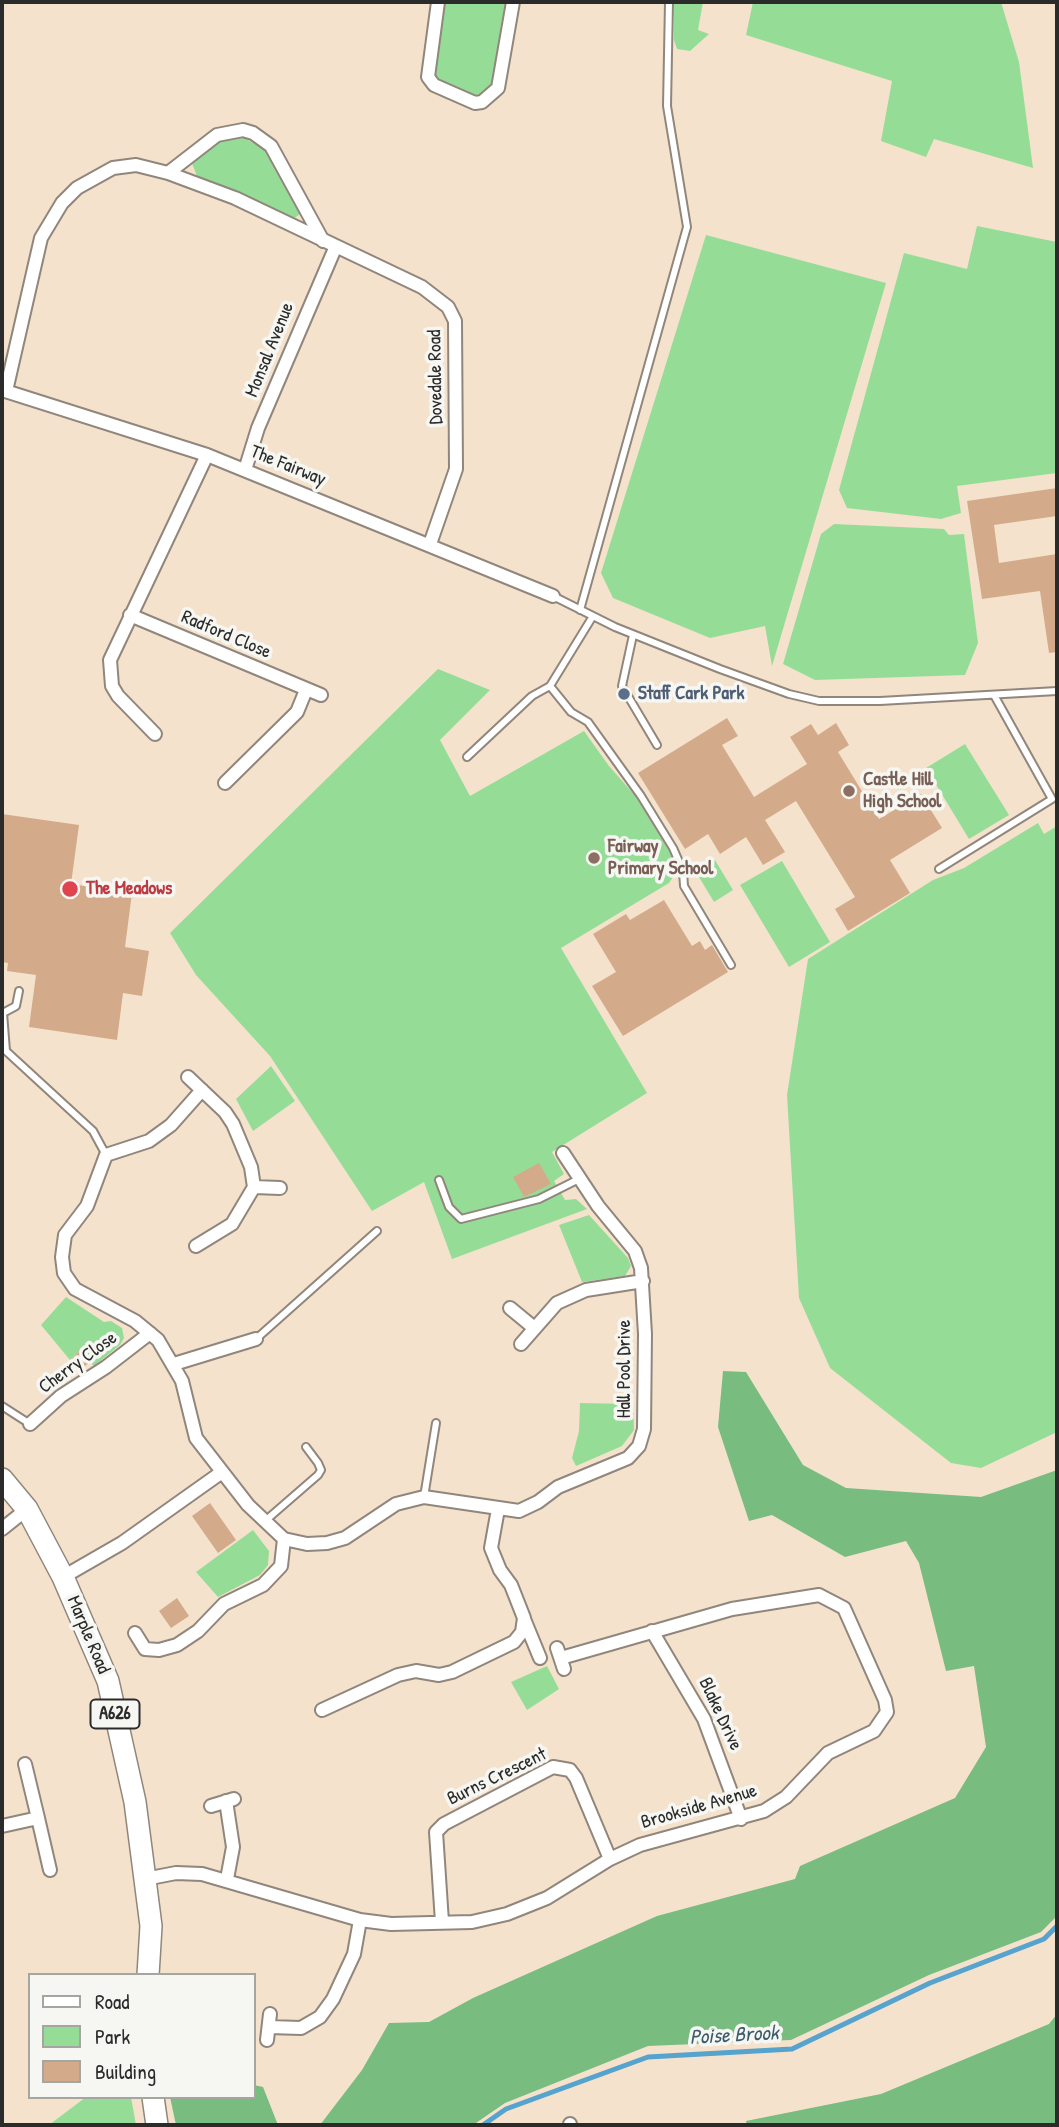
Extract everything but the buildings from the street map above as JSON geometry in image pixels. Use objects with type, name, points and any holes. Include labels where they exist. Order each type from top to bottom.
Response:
[{"type":"main road","name":"Marple Road","points":[[2,1479],[27,1509],[63,1577],[108,1681],[133,1794],[152,1926],[148,1973]]},
{"type":"main road","points":[[153,2099],[157,2125]]},
{"type":"street","points":[[438,2],[428,77],[434,85],[475,103],[482,102],[498,88],[513,2]]},
{"type":"street","points":[[168,173],[217,135],[243,130],[253,134],[271,146],[330,243]]},
{"type":"street","name":"Dovedale Road","points":[[4,391],[41,238],[62,203],[77,188],[113,168],[136,165],[168,173],[235,198],[330,243],[436,295],[447,307],[454,321],[456,469],[430,544]]},
{"type":"street","name":"Monsal Avenue","points":[[244,470],[330,243]]},
{"type":"street","name":"The Fairway","points":[[4,391],[207,455],[553,596]]},
{"type":"street","points":[[155,734],[132,720],[118,696],[110,672],[114,647],[207,455]]},
{"type":"street","name":"Radford Close","points":[[130,615],[321,695]]},
{"type":"street","points":[[225,783],[243,773],[297,712],[306,690]]},
{"type":"street","points":[[188,1077],[233,1124],[251,1167],[254,1187],[232,1224],[196,1246]]},
{"type":"street","points":[[135,1633],[145,1649],[159,1650],[177,1645],[198,1631],[224,1604],[263,1586],[281,1566],[284,1538],[265,1521],[196,1438],[182,1381],[158,1339],[135,1321],[75,1289],[64,1273],[62,1257],[65,1235],[87,1206],[106,1155],[149,1141],[171,1125],[202,1090]]},
{"type":"street","name":"Hall Pool Drive","points":[[284,1538],[307,1544],[336,1541],[345,1538],[396,1504],[424,1497],[519,1511],[538,1502],[558,1487],[619,1463],[639,1446],[645,1429],[643,1281],[635,1251],[579,1179],[563,1153]]},
{"type":"street","points":[[254,1187],[280,1188]]},
{"type":"street","points":[[521,1344],[533,1326],[557,1303],[586,1290],[643,1281]]},
{"type":"street","points":[[510,1308],[533,1326]]},
{"type":"street","name":"Cherry Close","points":[[30,1424],[61,1396],[150,1334]]},
{"type":"street","points":[[174,1364],[256,1339]]},
{"type":"street","points":[[63,1577],[122,1543],[222,1472]]},
{"type":"street","points":[[2,1529],[27,1509]]},
{"type":"street","points":[[498,1509],[491,1548],[500,1570],[511,1585],[540,1658]]},
{"type":"street","name":"Brookside Avenue","points":[[145,1879],[176,1873],[227,1879],[360,1920],[391,1924],[472,1922],[547,1898],[610,1859],[640,1845],[683,1831],[741,1819],[764,1811],[786,1797],[828,1753],[874,1731],[887,1712],[885,1700],[844,1608],[830,1598],[809,1596],[732,1609],[561,1658]]},
{"type":"street","points":[[322,1710],[398,1675],[416,1671],[439,1675],[452,1672],[514,1642],[522,1632],[524,1618]]},
{"type":"street","name":"Blake Drive","points":[[652,1631],[704,1719],[741,1819]]},
{"type":"street","points":[[25,1763],[50,1870]]},
{"type":"street","name":"Burns Crescent","points":[[442,1922],[436,1832],[444,1824],[552,1767],[570,1770],[576,1778],[610,1859]]},
{"type":"street","points":[[211,1806],[230,1800],[233,1847],[227,1879]]},
{"type":"street","points":[[2,1826],[38,1818]]},
{"type":"street","points":[[270,2014],[268,2034],[301,2028],[320,2017],[333,1999],[354,1954],[360,1920]]},
{"type":"lane","points":[[579,610],[687,227],[667,106],[670,2]]},
{"type":"lane","points":[[553,596],[633,635],[789,695],[819,701],[880,701],[1057,691]]},
{"type":"lane","points":[[467,757],[532,696],[550,686],[593,616]]},
{"type":"lane","points":[[633,635],[622,686],[657,745]]},
{"type":"lane","points":[[550,686],[570,712],[588,722],[641,796],[673,848],[683,871],[684,886],[732,965]]},
{"type":"lane","points":[[939,869],[1052,799],[994,695]]},
{"type":"lane","points":[[19,991],[16,1006],[2,1013],[6,1051],[93,1131],[106,1155]]},
{"type":"lane","points":[[439,1180],[449,1208],[461,1219],[539,1199],[579,1179]]},
{"type":"lane","points":[[256,1339],[377,1231]]},
{"type":"lane","points":[[2,1406],[30,1424]]},
{"type":"lane","points":[[424,1497],[436,1423]]},
{"type":"lane","points":[[265,1521],[321,1470],[306,1447]]},
{"type":"green space","points":[[438,2],[513,2],[498,88],[482,102],[434,85]]},
{"type":"green space","points":[[674,2],[703,2],[698,30],[709,34],[690,51],[677,49],[674,40]]},
{"type":"green space","points":[[753,2],[1001,2],[1019,62],[1033,168],[934,139],[926,157],[881,141],[892,81],[746,35]]},
{"type":"green space","points":[[241,136],[269,152],[303,212],[293,219],[197,176],[191,161],[215,141]]},
{"type":"green space","points":[[977,226],[1057,242],[1057,473],[957,486],[961,513],[941,519],[847,508],[839,490],[904,253],[967,269]]},
{"type":"green space","points":[[706,235],[886,283],[772,666],[765,626],[710,638],[613,598],[601,573]]},
{"type":"green space","points":[[834,524],[944,529],[949,535],[964,534],[978,643],[965,675],[815,680],[783,664],[821,534]]},
{"type":"green space","points":[[438,669],[490,690],[440,740],[470,796],[584,731],[609,766],[639,800],[676,860],[677,871],[669,883],[561,948],[647,1093],[552,1152],[564,1174],[554,1181],[565,1200],[576,1199],[587,1209],[452,1259],[424,1182],[372,1211],[270,1056],[196,975],[170,933]]},
{"type":"green space","points":[[965,744],[1009,815],[969,839],[926,768]]},
{"type":"green space","points":[[1038,823],[1044,834],[1057,826],[1057,1432],[981,1468],[951,1463],[830,1368],[799,1298],[787,1095],[808,959],[933,880],[964,868]]},
{"type":"green space","points":[[715,860],[733,890],[714,902],[696,872]]},
{"type":"green space","points":[[782,861],[830,942],[789,967],[740,885]]},
{"type":"green space","points":[[271,1066],[295,1101],[253,1131],[236,1099]]},
{"type":"green space","points":[[589,1215],[628,1258],[631,1266],[625,1276],[582,1282],[559,1225]]},
{"type":"green space","points":[[66,1297],[104,1322],[111,1321],[122,1328],[124,1338],[120,1345],[94,1366],[80,1351],[70,1360],[41,1325]]},
{"type":"green space","points":[[723,1371],[746,1372],[803,1465],[846,1488],[981,1497],[1057,1470],[1057,1916],[1041,1932],[929,1975],[791,2040],[648,2046],[505,2103],[473,2125],[320,2125],[362,2070],[389,2023],[429,2022],[473,1998],[657,1916],[795,1879],[800,1866],[955,1798],[986,1747],[974,1666],[946,1671],[919,1563],[906,1541],[845,1557],[772,1515],[749,1521],[718,1427]]},
{"type":"green space","points":[[580,1403],[633,1404],[634,1430],[622,1446],[576,1466],[572,1458],[579,1431]]},
{"type":"green space","points":[[253,1530],[269,1551],[268,1565],[260,1575],[218,1597],[196,1572]]},
{"type":"green space","points":[[547,1666],[559,1689],[527,1710],[511,1682]]},
{"type":"green space","points":[[1057,2014],[1057,2125],[747,2125],[746,2121],[881,2094],[1049,2024]]},
{"type":"green space","points":[[256,2085],[263,2087],[278,2125],[176,2125],[170,2099],[256,2099]]},
{"type":"green space","points":[[83,2099],[131,2099],[136,2125],[49,2125]]},
{"type":"waterway","name":"Poise Brook","points":[[483,2125],[506,2109],[648,2057],[792,2049],[930,1983],[1044,1939],[1057,1926]]},
{"type":"place","name":"Staff Cark Park","points":[[624,694]]},
{"type":"place","name":"Castle Hill High School","points":[[849,791]]},
{"type":"place","name":"Fairway Primary School","points":[[594,858]]},
{"type":"place","name":"The Meadows","points":[[70,889]]}]
